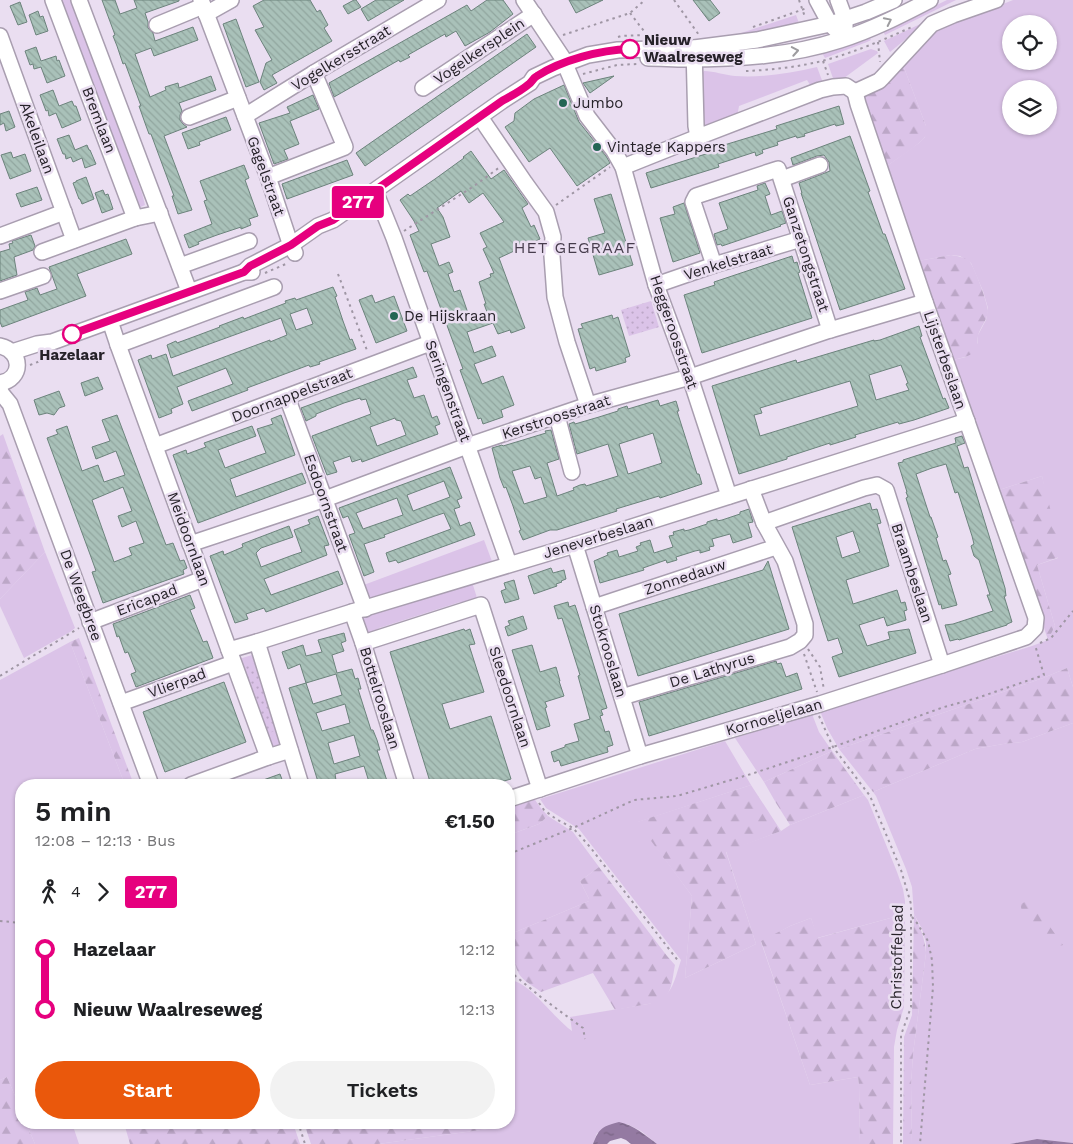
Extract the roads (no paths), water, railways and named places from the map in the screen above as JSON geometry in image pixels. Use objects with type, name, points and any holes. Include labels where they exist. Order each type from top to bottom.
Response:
[{"type":"street","name":"Bremlaan","points":[[53,0],[135,218]]},
{"type":"street","name":"Bremlaan","points":[[79,0],[189,291]]},
{"type":"street","points":[[157,24],[203,7],[231,0]]},
{"type":"street","name":"Vogelkersstraat","points":[[245,116],[438,0]]},
{"type":"street","name":"Heggeroosstraat","points":[[524,0],[565,64],[587,116],[614,150],[621,164],[656,285],[690,377],[729,496]]},
{"type":"street","points":[[817,0],[830,24],[845,39]]},
{"type":"street","points":[[838,0],[846,19],[845,39]]},
{"type":"street","points":[[2,384],[15,374],[10,354],[37,344],[52,342],[244,272],[253,272],[269,267],[293,249],[322,233],[333,220],[480,117],[530,83],[538,83],[565,64],[586,65],[624,59],[652,58],[757,40],[830,24],[894,0]]},
{"type":"street","points":[[697,49],[765,55],[801,50],[845,39],[872,29],[930,0]]},
{"type":"street","points":[[621,164],[832,86],[846,86],[855,92],[879,81],[932,24],[996,0]]},
{"type":"street","name":"Gagelstraat","points":[[203,7],[268,177],[293,249]]},
{"type":"street","name":"Vogelkersplein","points":[[424,88],[534,14]]},
{"type":"street","name":"Akeleilaan","points":[[0,36],[74,240]]},
{"type":"street","points":[[697,49],[696,126],[698,137]]},
{"type":"street","points":[[268,177],[345,147],[314,73]]},
{"type":"street","name":"Lijsterbeslaan","points":[[855,92],[925,302],[1036,618],[1035,628]]},
{"type":"street","points":[[189,117],[238,98]]},
{"type":"street","points":[[480,117],[546,212],[553,237],[552,256],[555,297],[567,342],[588,405]]},
{"type":"street","name":"Ganzetongstraat","points":[[714,265],[693,202],[696,196],[820,164]]},
{"type":"street","name":"Ganzetongstraat","points":[[780,174],[830,330]]},
{"type":"street","name":"Seringenstraat","points":[[374,190],[394,238],[509,564]]},
{"type":"street","points":[[0,236],[64,212]]},
{"type":"street","points":[[42,252],[135,218],[160,213]]},
{"type":"street","name":"Venkelstraat","points":[[656,285],[714,265],[801,239]]},
{"type":"street","points":[[180,266],[249,242]]},
{"type":"street","points":[[0,291],[43,276]]},
{"type":"street","points":[[118,345],[274,287]]},
{"type":"street","name":"Kerstroosstraat","points":[[190,544],[325,499],[467,446],[588,405],[690,377],[830,330],[925,302]]},
{"type":"street","name":"Meidoornlaan","points":[[110,321],[268,757]]},
{"type":"street","name":"Doornappelstraat","points":[[155,446],[430,343]]},
{"type":"street","name":"De Weegbree","points":[[2,384],[10,390],[10,404],[149,779]]},
{"type":"street","name":"Esdoornstraat","points":[[287,397],[325,499],[358,611]]},
{"type":"street","points":[[557,416],[572,472]]},
{"type":"street","name":"Jeneverbeslaan","points":[[231,656],[257,642],[575,545],[967,421]]},
{"type":"street","name":"Braambeslaan","points":[[764,523],[864,488],[877,486],[886,490],[942,665]]},
{"type":"street","points":[[751,489],[764,523],[776,547]]},
{"type":"street","name":"Stokrooslaan","points":[[575,545],[640,756]]},
{"type":"street","name":"Zonnedauw","points":[[594,607],[776,547]]},
{"type":"street","name":"De Lathyrus","points":[[622,697],[790,647],[800,641],[806,635],[805,624],[785,561],[776,547]]},
{"type":"street","name":"Ericapad","points":[[90,622],[203,579]]},
{"type":"street","name":"Sleedoornlaan","points":[[363,643],[481,605],[537,790]]},
{"type":"street","name":"Bottelrooslaan","points":[[358,611],[363,643],[405,779]]},
{"type":"street","name":"Kornoeljelaan","points":[[515,798],[640,756],[820,704],[942,665],[1026,637],[1035,628]]},
{"type":"street","points":[[257,642],[299,779]]},
{"type":"street","name":"Vlierpad","points":[[121,703],[231,656]]},
{"type":"street","points":[[208,779],[290,750]]},
{"type":"water","points":[[619,1122],[634,1128],[657,1144],[631,1144],[621,1138],[610,1141],[607,1144],[593,1144],[602,1128]]},
{"type":"water","points":[[1037,1139],[1073,1143],[1073,1144],[1010,1144]]},
{"type":"place","name":"Nieuw Waalreseweg","points":[[630,49]]},
{"type":"place","name":"Jumbo","points":[[563,103]]},
{"type":"place","name":"Vintage Kappers","points":[[597,147]]},
{"type":"place","name":"De Hijskraan","points":[[394,316]]},
{"type":"place","name":"Hazelaar","points":[[72,334]]},
{"type":"district","name":"HET GEGRAAF","points":[[575,247]]}]
